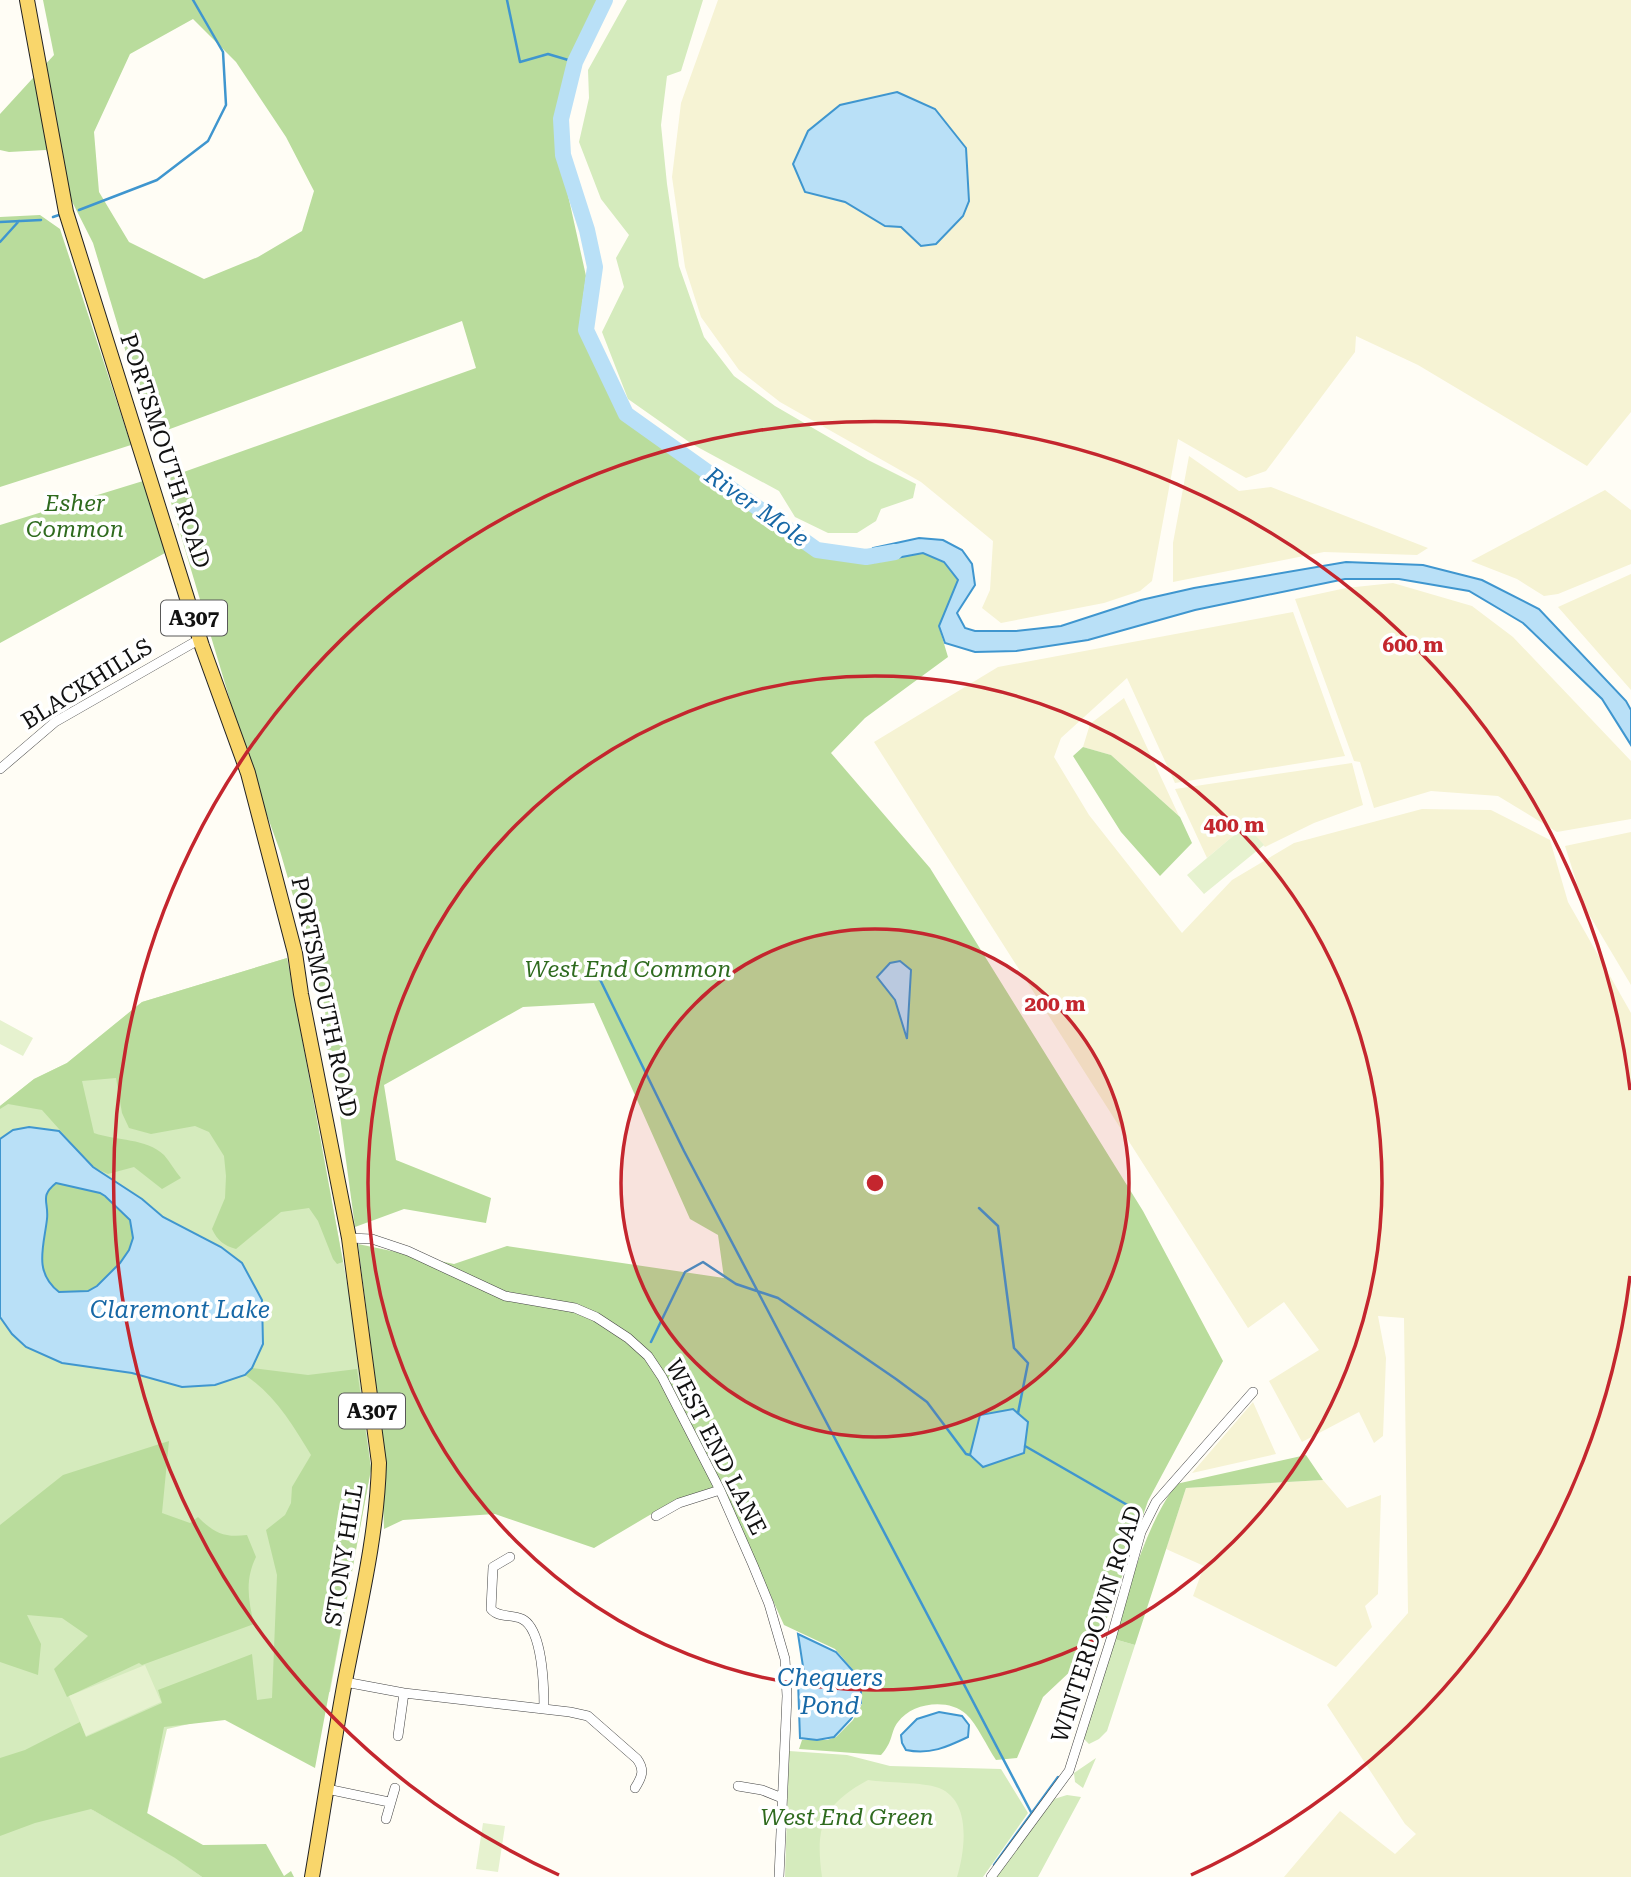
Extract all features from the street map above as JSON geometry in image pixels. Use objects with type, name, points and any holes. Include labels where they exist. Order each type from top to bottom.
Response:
[{"type":"main road","name":"PORTSMOUTH ROAD","points":[[27,0],[66,212],[200,639],[247,772],[280,891],[295,953],[349,1238]]},
{"type":"main road","name":"STONY HILL","points":[[312,1877],[345,1682],[374,1535],[379,1463],[349,1238]]},
{"type":"street","name":"BLACKHILLS","points":[[0,769],[55,722],[200,639]]},
{"type":"street","name":"WEST END LANE","points":[[349,1238],[372,1239],[408,1251],[505,1296],[575,1308],[596,1317],[628,1338],[648,1356],[663,1377],[720,1490],[769,1604],[785,1659],[787,1696],[779,1877]]},
{"type":"street","name":"WINTERDOWN ROAD","points":[[991,1877],[1069,1771],[1107,1654],[1141,1532],[1156,1502],[1253,1392]]},
{"type":"street","points":[[656,1516],[679,1503],[720,1490]]},
{"type":"street","points":[[510,1557],[493,1567],[492,1612],[521,1618],[528,1624],[541,1661],[544,1709]]},
{"type":"street","points":[[345,1682],[404,1693],[588,1716],[637,1759],[642,1767],[642,1778],[635,1788]]},
{"type":"street","points":[[398,1736],[404,1693]]},
{"type":"street","points":[[738,1786],[762,1790],[782,1798]]},
{"type":"street","points":[[386,1819],[395,1788]]},
{"type":"street","points":[[327,1789],[389,1802]]},
{"type":"shaded area","points":[[718,0],[1631,0],[1631,412],[1587,466],[1418,365],[1356,336],[1355,352],[1266,471],[1246,478],[1178,439],[1152,581],[1140,591],[1104,603],[1001,623],[982,608],[990,590],[993,541],[921,482],[780,402],[739,370],[701,317],[685,267],[672,177],[681,103]]},
{"type":"shaded area","points":[[1189,456],[1239,491],[1271,487],[1428,548],[1417,555],[1324,552],[1173,582],[1173,543]]},
{"type":"shaded area","points":[[1605,490],[1631,510],[1631,564],[1558,594],[1544,596],[1517,579],[1471,561]]},
{"type":"shaded area","points":[[1631,574],[1631,690],[1558,607]]},
{"type":"shaded area","points":[[1393,583],[1472,606],[1513,637],[1631,761],[1631,819],[1557,832],[1498,796],[1431,791],[1374,808],[1360,762],[1354,761],[1295,599],[1346,588]]},
{"type":"shaded area","points":[[1293,612],[1345,756],[1175,783],[1127,678],[1061,738],[1054,757],[1089,815],[1182,933],[1232,880],[1294,843],[1422,809],[1491,810],[1550,840],[1568,902],[1631,1013],[1631,1877],[1284,1877],[1340,1811],[1395,1854],[1416,1834],[1405,1824],[1327,1705],[1408,1613],[1404,1318],[1378,1316],[1386,1358],[1383,1436],[1374,1443],[1359,1412],[1302,1442],[1269,1381],[1319,1350],[1284,1302],[1248,1328],[874,742],[998,667]]},
{"type":"shaded area","points":[[1124,698],[1179,816],[1111,755],[1083,747],[1090,724]]},
{"type":"shaded area","points":[[1352,763],[1363,805],[1314,823],[1265,847],[1245,826],[1207,858],[1175,789]]},
{"type":"shaded area","points":[[1631,832],[1631,985],[1584,906],[1565,846]]},
{"type":"shaded area","points":[[1253,1402],[1276,1454],[1192,1473]]},
{"type":"shaded area","points":[[1323,1480],[1347,1508],[1381,1495],[1378,1594],[1365,1606],[1372,1627],[1336,1667],[1193,1596],[1204,1566],[1166,1549],[1186,1488]]},
{"type":"green space","name":"West End Common","points":[[43,0],[601,0],[565,74],[556,141],[586,276],[579,328],[625,419],[815,557],[876,562],[924,552],[946,562],[958,581],[939,627],[948,657],[865,718],[831,753],[930,868],[1143,1211],[1223,1361],[1148,1501],[1110,1611],[1092,1651],[1043,1697],[1017,1758],[996,1760],[970,1718],[959,1709],[941,1704],[921,1706],[904,1715],[881,1755],[799,1749],[802,1740],[827,1740],[836,1737],[853,1720],[862,1704],[862,1680],[835,1649],[784,1625],[722,1488],[670,1503],[594,1548],[495,1514],[403,1520],[384,1529],[380,1416],[358,1244],[454,1264],[507,1246],[724,1278],[718,1235],[690,1219],[594,1003],[523,1007],[384,1085],[396,1160],[491,1198],[486,1223],[404,1209],[355,1227],[340,1116],[328,1060],[325,1008],[320,988],[280,851],[252,774],[164,479],[476,368],[462,321],[151,436],[93,243],[46,150],[0,150],[0,114],[54,55]],"holes":[[[193,19],[236,62],[286,137],[314,191],[302,231],[258,257],[204,279],[129,242],[99,192],[94,132],[130,54]]]},
{"type":"green space","points":[[627,0],[703,0],[681,71],[667,76],[661,125],[679,266],[704,337],[734,376],[775,406],[868,460],[916,484],[913,498],[881,509],[876,521],[857,533],[828,533],[795,517],[779,491],[692,444],[628,399],[602,332],[624,287],[616,258],[629,235],[601,199],[579,142],[589,98],[588,70]]},
{"type":"green space","points":[[40,215],[60,229],[131,445],[0,487],[0,217]]},
{"type":"green space","name":"Esher Common","points":[[143,481],[165,553],[0,643],[0,525]]},
{"type":"green space","points":[[1083,747],[1111,755],[1180,817],[1192,843],[1160,876],[1121,832],[1073,756]]},
{"type":"green space","points":[[1246,825],[1264,845],[1204,894],[1187,875]]},
{"type":"green space","points":[[287,958],[350,1299],[371,1469],[330,1692],[167,1729],[147,1814],[93,1810],[176,1858],[202,1877],[0,1877],[0,1106],[34,1079],[67,1063],[142,1002]]},
{"type":"green space","points":[[287,958],[343,1262],[337,1264],[333,1259],[318,1221],[309,1208],[281,1212],[236,1249],[221,1242],[212,1229],[225,1198],[224,1156],[209,1132],[195,1126],[151,1134],[129,1128],[122,1113],[116,1078],[82,1081],[94,1133],[140,1143],[164,1155],[181,1178],[162,1189],[134,1167],[108,1174],[93,1167],[42,1110],[8,1104],[0,1109],[0,1106],[34,1079],[67,1063],[142,1002]]},
{"type":"green space","points":[[0,1020],[33,1038],[23,1056],[0,1044]]},
{"type":"green space","points":[[56,1183],[100,1193],[130,1220],[133,1239],[129,1250],[97,1286],[88,1291],[59,1292],[51,1284],[43,1267],[46,1196]]},
{"type":"green space","points":[[252,1368],[308,1375],[357,1369],[371,1469],[315,1768],[225,1720],[164,1727],[147,1813],[203,1845],[266,1844],[284,1876],[291,1871],[294,1877],[202,1877],[91,1809],[35,1823],[0,1836],[0,1758],[25,1750],[80,1722],[86,1737],[162,1703],[158,1690],[252,1654],[257,1700],[272,1698],[277,1575],[266,1530],[285,1515],[291,1503],[292,1487],[311,1455],[274,1401],[245,1375]]},
{"type":"green space","points":[[169,1441],[162,1513],[190,1523],[198,1517],[214,1531],[226,1535],[247,1535],[256,1557],[250,1573],[249,1590],[254,1624],[142,1665],[139,1663],[67,1697],[54,1669],[88,1636],[62,1618],[27,1615],[41,1644],[38,1675],[0,1662],[0,1525],[63,1475]]},
{"type":"green space","points":[[1306,1455],[1323,1480],[1186,1488],[1135,1645],[1114,1639],[1146,1539],[1176,1484]]},
{"type":"green space","points":[[1114,1639],[1135,1645],[1107,1731],[1089,1744],[1083,1738]]},
{"type":"green space","points":[[145,1665],[161,1702],[86,1736],[69,1696]]},
{"type":"green space","name":"West End Green","points":[[789,1751],[847,1755],[890,1766],[1001,1769],[1028,1813],[983,1877],[785,1877]]},
{"type":"green space","points":[[1096,1758],[1083,1788],[1075,1782],[1074,1773]]},
{"type":"green space","points":[[868,1780],[932,1786],[950,1794],[957,1804],[963,1828],[964,1841],[957,1877],[822,1877],[820,1844],[825,1819],[840,1799]]},
{"type":"green space","points":[[1067,1795],[1081,1797],[1038,1877],[996,1877],[1054,1799]]},
{"type":"green space","points":[[483,1823],[505,1826],[498,1872],[476,1869]]},
{"type":"water","points":[[897,92],[935,109],[966,148],[969,201],[963,216],[936,244],[921,246],[901,227],[885,226],[845,202],[805,192],[793,164],[808,131],[840,105]]},
{"type":"water","points":[[919,538],[943,540],[962,550],[972,564],[975,585],[957,613],[965,628],[975,631],[1016,631],[1061,626],[1141,600],[1194,588],[1346,562],[1423,565],[1482,580],[1539,609],[1626,701],[1631,710],[1631,745],[1602,699],[1523,623],[1469,591],[1399,579],[1345,579],[1195,610],[1088,640],[1016,651],[975,652],[945,643],[939,626],[958,580],[944,562],[923,553],[875,562],[873,548]]},
{"type":"water","points":[[900,961],[911,970],[907,1039],[895,1000],[877,977],[890,963]]},
{"type":"water","name":"Claremont Lake","points":[[29,1127],[59,1131],[93,1167],[142,1199],[163,1217],[221,1247],[242,1263],[262,1300],[263,1344],[252,1368],[245,1375],[215,1385],[182,1387],[132,1373],[62,1363],[26,1347],[12,1334],[0,1317],[0,1139],[13,1130]],"holes":[[[56,1183],[100,1193],[130,1220],[133,1238],[129,1250],[97,1286],[88,1291],[59,1292],[51,1284],[43,1267],[46,1196]]]},
{"type":"water","points":[[1013,1409],[1028,1422],[1024,1453],[983,1467],[970,1455],[980,1415]]},
{"type":"water","name":"Chequers Pond","points":[[798,1634],[836,1652],[861,1680],[861,1703],[851,1719],[834,1737],[817,1740],[800,1738],[798,1681],[804,1673]]},
{"type":"water","points":[[939,1712],[962,1716],[969,1725],[968,1737],[931,1751],[906,1750],[901,1735],[917,1719]]},
{"type":"waterway","points":[[79,210],[157,180],[208,141],[226,105],[223,52],[193,0]]},
{"type":"waterway","points":[[507,0],[520,62],[548,54],[575,62]]},
{"type":"waterway","name":"River Mole","points":[[605,0],[575,62],[561,119],[563,155],[587,230],[595,267],[586,330],[626,414],[817,550],[866,557],[895,552]]},
{"type":"waterway","points":[[53,217],[59,215]]},
{"type":"waterway","points":[[0,222],[41,220]]},
{"type":"waterway","points":[[0,242],[19,221]]},
{"type":"waterway","points":[[591,961],[684,1151],[1031,1812]]},
{"type":"waterway","points":[[979,1208],[998,1226],[1014,1348],[1028,1363],[1018,1413]]},
{"type":"waterway","points":[[651,1342],[685,1272],[703,1262],[736,1284],[778,1298],[896,1379],[927,1402],[966,1454],[970,1455]]},
{"type":"waterway","points":[[1025,1446],[1136,1510]]},
{"type":"waterway","points":[[994,1865],[1058,1777]]}]
